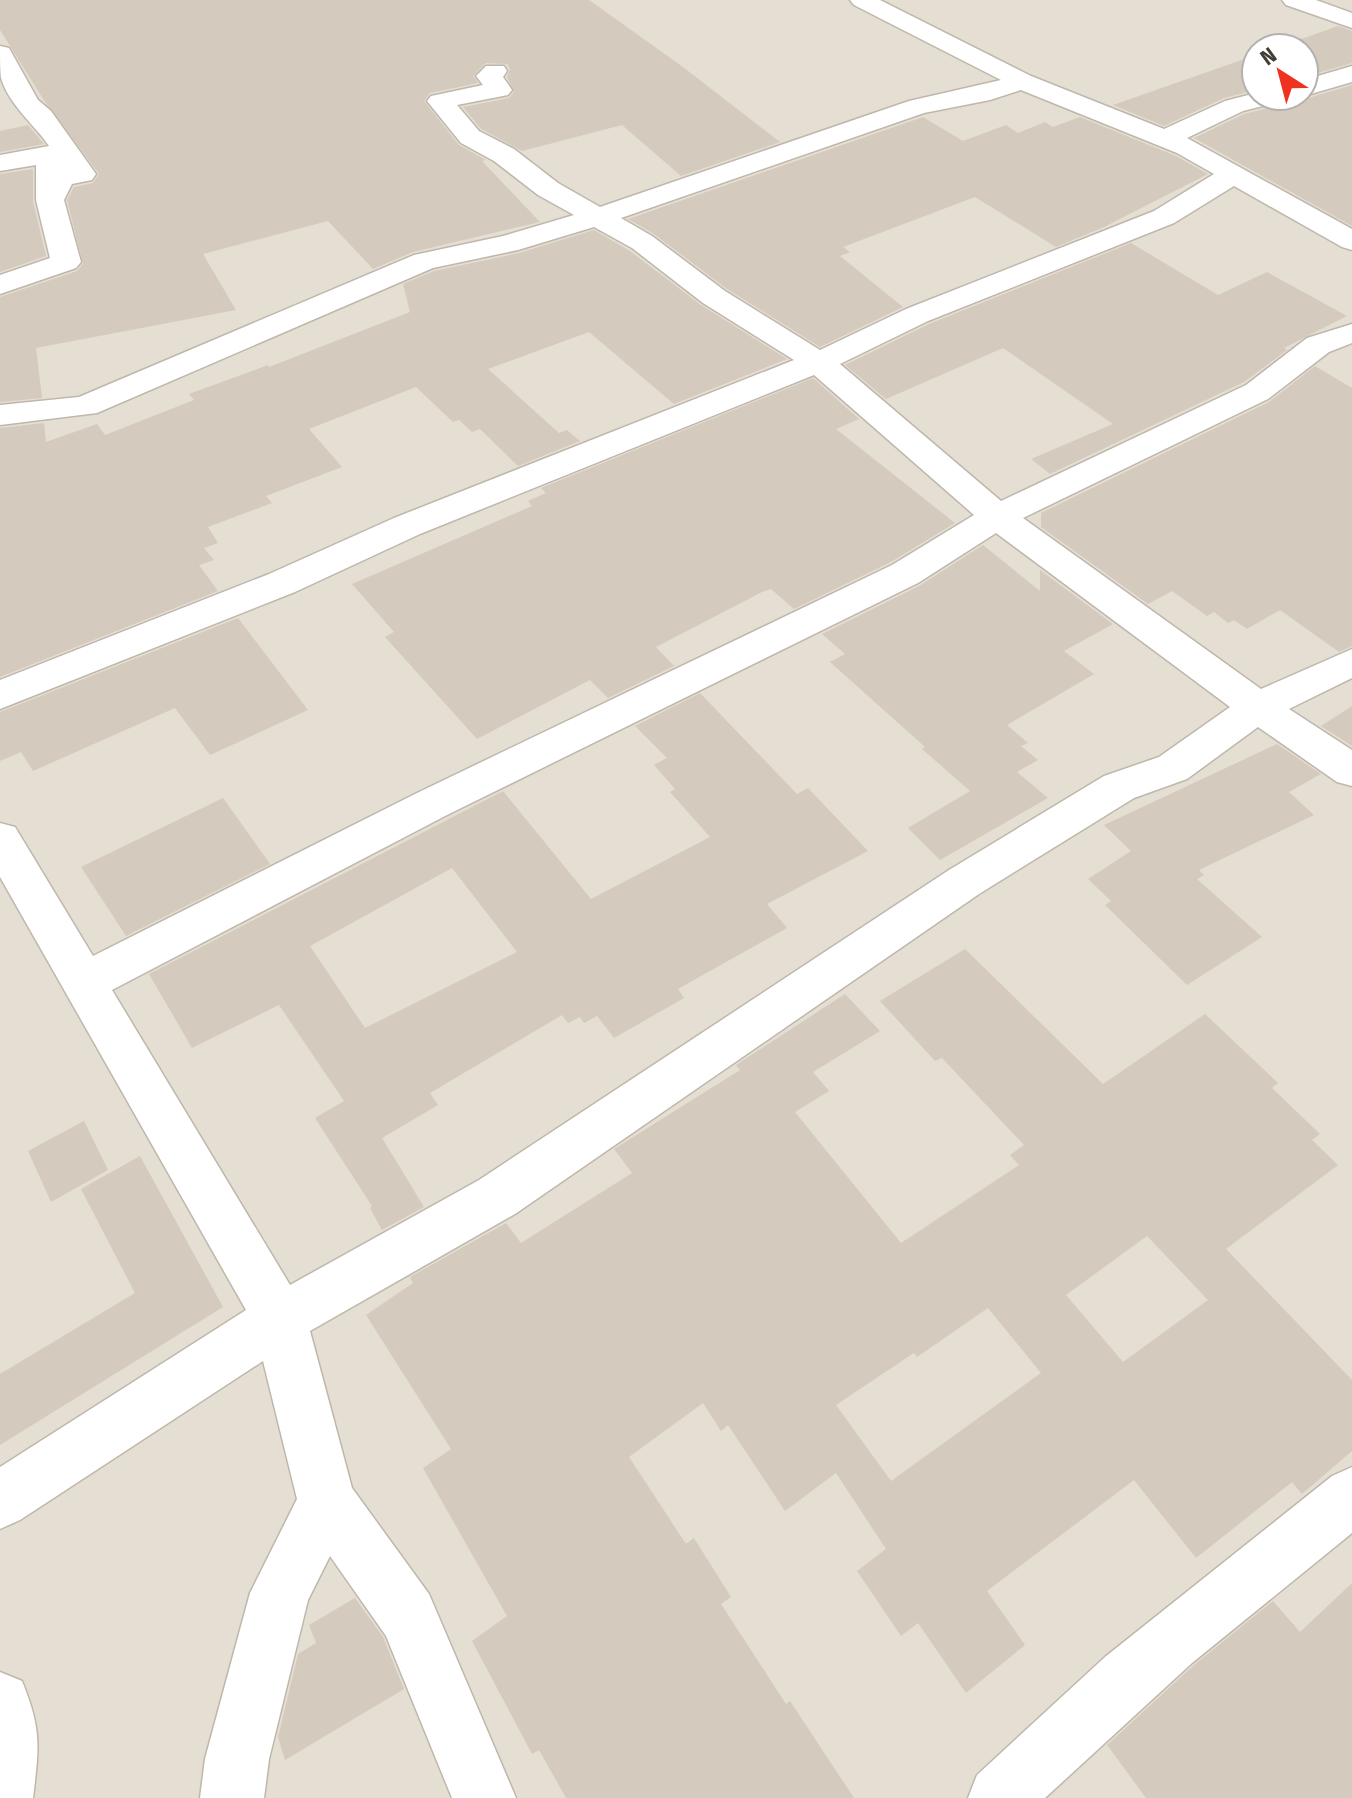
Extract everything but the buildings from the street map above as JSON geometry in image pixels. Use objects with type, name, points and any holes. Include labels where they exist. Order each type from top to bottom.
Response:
[{"type":"street","points":[[862,0],[1022,81],[1186,147],[1352,241]]},
{"type":"street","points":[[1294,0],[1352,21]]},
{"type":"street","points":[[0,53],[27,104],[42,117],[82,174],[61,178],[50,200]]},
{"type":"street","points":[[495,71],[489,76],[499,90],[440,101],[470,137],[504,155],[548,189],[642,242],[714,297],[818,362],[997,516],[1258,707],[1352,771]]},
{"type":"street","points":[[1320,83],[1352,74]]},
{"type":"street","points":[[0,415],[85,406],[424,261],[508,244],[597,217],[918,106],[990,92],[1022,81]]},
{"type":"street","points":[[1164,139],[1240,104]]},
{"type":"street","points":[[14,124],[42,117]]},
{"type":"street","points":[[0,163],[49,154],[50,200],[66,262],[0,285]]},
{"type":"street","points":[[0,695],[282,583],[407,526],[818,362],[917,315],[1164,217],[1234,174]]},
{"type":"street","points":[[83,983],[432,804],[905,574],[997,516],[1257,392],[1318,345],[1352,333]]},
{"type":"street","points":[[0,1500],[280,1319],[497,1197],[964,882],[1119,787],[1173,768],[1258,707],[1352,662]]},
{"type":"street","points":[[0,839],[280,1319],[327,1502],[408,1615],[484,1798]]},
{"type":"street","points":[[1000,1798],[1068,1729],[1186,1627],[1352,1496]]},
{"type":"street","points":[[232,1798],[237,1759],[280,1593],[327,1502]]},
{"type":"street","points":[[0,1703],[8,1737],[1,1798]]},
{"type":"shaded area","points":[[0,0],[1352,0],[1352,1798],[0,1798]]}]
